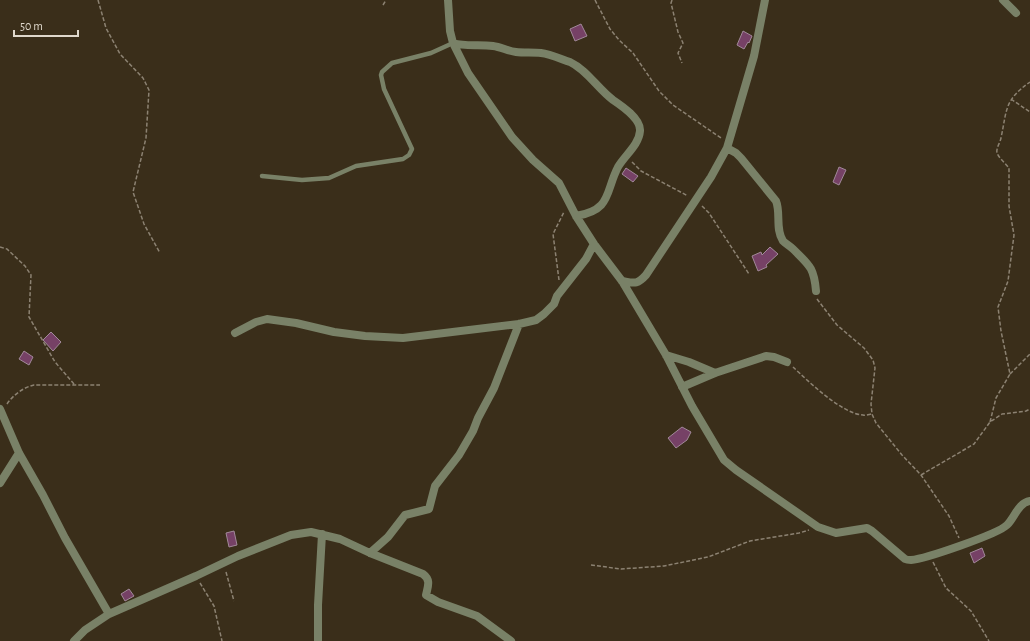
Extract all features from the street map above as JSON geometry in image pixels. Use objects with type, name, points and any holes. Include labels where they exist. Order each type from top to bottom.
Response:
[{"type":"street","points":[[448,0],[450,32],[453,43],[468,73],[512,137],[533,160],[559,183],[576,216],[594,244],[622,281],[666,355],[692,406],[724,460],[818,527],[836,533],[867,528],[905,560],[930,556],[997,532],[1008,525],[1020,506],[1030,501]]},
{"type":"street","points":[[622,281],[635,284],[640,282],[646,275],[711,177],[727,146],[754,56],[765,0]]},
{"type":"street","points":[[1003,0],[1016,13]]},
{"type":"street","points":[[453,43],[461,45],[492,46],[516,52],[541,53],[571,63],[585,73],[608,96],[631,114],[637,121],[641,129],[638,138],[619,166],[605,201],[600,207],[586,214],[576,216]]},
{"type":"street","points":[[727,146],[741,158],[776,201],[778,207],[779,232],[783,240],[812,268],[815,276],[816,291]]},
{"type":"street","points":[[235,333],[256,322],[267,319],[296,323],[334,332],[365,336],[403,338],[519,324],[536,320],[554,304],[557,296],[586,259],[594,244]]},
{"type":"street","points":[[370,553],[388,537],[405,515],[429,509],[435,486],[459,455],[473,432],[478,418],[494,388],[519,324]]},
{"type":"street","points":[[666,355],[689,362],[715,373]]},
{"type":"street","points":[[682,387],[715,373],[766,356],[774,357],[787,362]]},
{"type":"street","points":[[1,411],[19,453],[65,538],[109,614]]},
{"type":"street","points":[[0,483],[19,453]]},
{"type":"street","points":[[74,641],[85,630],[109,614],[291,536],[310,532],[340,539],[370,553],[423,574],[428,578],[429,583],[426,595],[438,602],[477,616],[511,641]]},
{"type":"street","points":[[318,641],[318,605],[322,534]]},
{"type":"lane","points":[[262,176],[302,180],[329,178],[356,166],[403,159],[409,156],[412,149],[384,89],[381,74],[392,63],[431,53],[453,43]]},
{"type":"path","points":[[98,0],[106,28],[120,54],[143,78],[149,90],[146,138],[133,192],[144,224],[160,253]]},
{"type":"path","points":[[383,5],[386,0]]},
{"type":"path","points":[[595,0],[610,29],[633,53],[659,91],[673,105],[727,146]]},
{"type":"path","points":[[672,0],[671,3],[676,25],[683,43],[678,53],[682,63]]},
{"type":"path","points":[[1010,374],[998,307],[1008,281],[1014,234],[1009,206],[1009,168],[998,155],[997,150],[1001,140],[1006,110],[1011,99],[1030,82]]},
{"type":"path","points":[[1011,99],[1030,112]]},
{"type":"path","points":[[626,157],[641,170],[695,200],[709,213],[749,274]]},
{"type":"path","points":[[557,296],[559,280],[553,234],[569,201]]},
{"type":"path","points":[[0,247],[7,249],[25,266],[31,275],[29,317],[55,362],[74,384]]},
{"type":"path","points":[[816,291],[818,299],[837,325],[864,348],[873,360],[875,368],[871,404],[872,414],[876,423],[902,455],[921,475],[948,516],[963,544]]},
{"type":"path","points":[[990,422],[996,398],[1010,374],[1030,354]]},
{"type":"path","points":[[787,362],[815,388],[847,410],[863,416],[872,414]]},
{"type":"path","points":[[1,411],[10,400],[26,387],[34,385],[100,385]]},
{"type":"path","points":[[921,475],[974,444],[990,422],[1002,414],[1026,411],[1030,409]]},
{"type":"path","points":[[591,565],[621,569],[664,566],[708,557],[750,541],[799,533],[818,527]]},
{"type":"path","points":[[930,556],[946,588],[971,611],[989,641]]},
{"type":"path","points":[[223,564],[234,601]]},
{"type":"path","points":[[196,576],[214,606],[222,641]]},
{"type":"building","points":[[581,24],[587,36],[575,41],[570,29]]},
{"type":"building","points":[[743,31],[752,36],[744,49],[737,45]]},
{"type":"building","points":[[839,167],[846,170],[839,185],[833,182]]},
{"type":"building","points":[[626,168],[638,176],[633,182],[622,174]]},
{"type":"building","points":[[770,247],[778,254],[766,265],[767,267],[758,271],[752,256],[761,252],[762,255]]},
{"type":"building","points":[[51,332],[61,342],[53,351],[43,340]]},
{"type":"building","points":[[24,351],[33,357],[29,365],[19,359]]},
{"type":"building","points":[[682,427],[691,432],[687,440],[676,448],[668,438]]},
{"type":"building","points":[[234,531],[237,545],[229,547],[226,533]]},
{"type":"building","points":[[982,548],[985,556],[974,563],[970,553]]},
{"type":"building","points":[[129,589],[134,596],[125,601],[121,594]]}]
